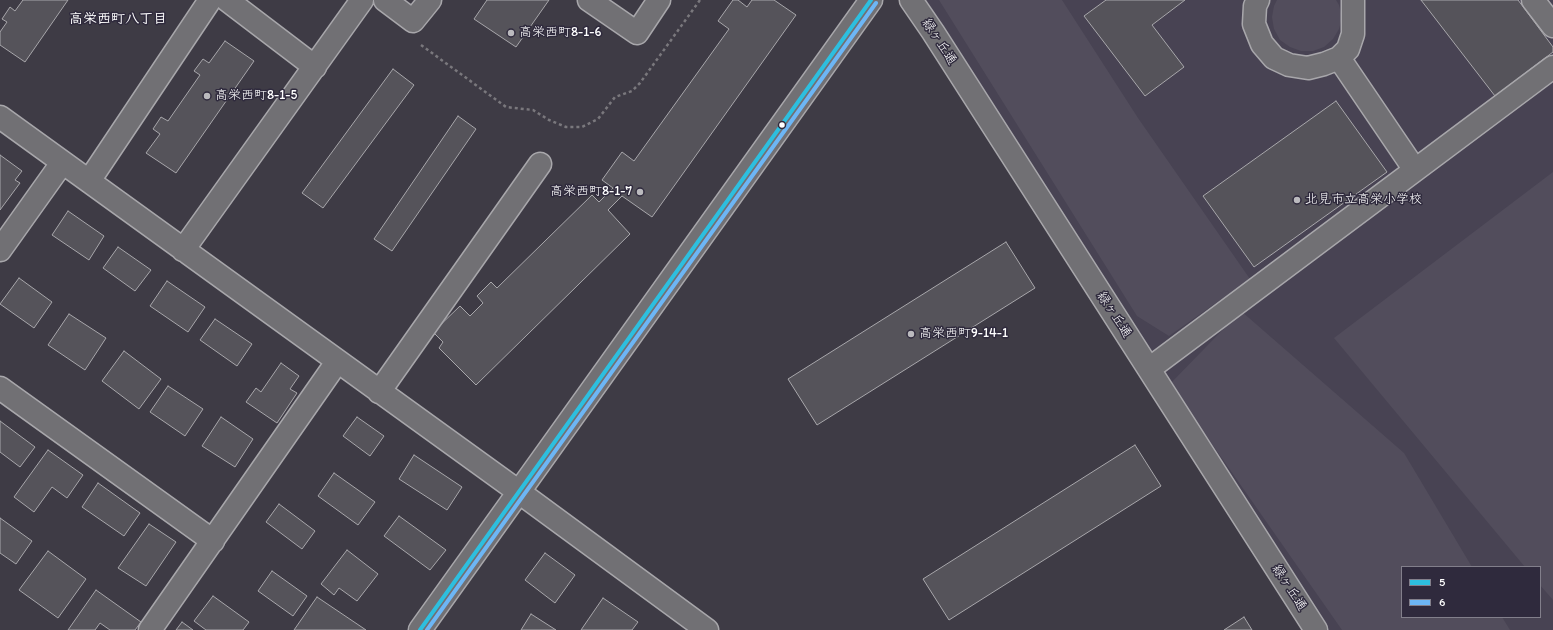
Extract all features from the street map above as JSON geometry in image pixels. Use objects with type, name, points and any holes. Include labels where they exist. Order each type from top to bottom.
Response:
[{"type":"street","points":[[89,180],[210,0]]},
{"type":"street","points":[[226,0],[315,67]]},
{"type":"street","points":[[183,250],[362,0]]},
{"type":"street","points":[[386,0],[413,21],[430,0]]},
{"type":"street","points":[[589,0],[637,33],[659,0]]},
{"type":"street","points":[[420,630],[871,0]]},
{"type":"street","name":"緑ヶ丘通","points":[[911,0],[937,38],[1316,630]]},
{"type":"street","points":[[1258,0],[1255,6],[1254,24],[1262,44],[1274,58],[1289,65],[1308,68],[1339,58],[1348,49],[1352,34],[1354,11],[1353,0]]},
{"type":"street","points":[[1533,0],[1553,26]]},
{"type":"street","points":[[1339,58],[1415,170]]},
{"type":"street","points":[[1149,369],[1553,67]]},
{"type":"street","points":[[0,117],[62,163],[89,180],[337,362],[519,492],[703,629]]},
{"type":"street","points":[[0,250],[62,163]]},
{"type":"street","points":[[379,392],[540,164]]},
{"type":"street","points":[[150,630],[213,542],[337,362]]},
{"type":"street","points":[[0,388],[213,542]]},
{"type":"path","points":[[418,42],[506,107],[533,110],[549,120],[566,127],[582,127],[598,118],[615,97],[632,91],[640,83],[700,0]]},
{"type":"shaded area","name":"北見市立高栄小学校","points":[[911,0],[1553,0],[1553,630],[1316,630]]},
{"type":"shaded area","points":[[939,0],[1062,0],[1138,118],[1250,279],[1169,336],[1137,316]]},
{"type":"shaded area","points":[[1277,0],[1336,0],[1342,17],[1339,29],[1333,39],[1324,47],[1313,51],[1301,51],[1290,47],[1280,40],[1274,29],[1272,17]]},
{"type":"shaded area","points":[[1553,172],[1553,600],[1541,586],[1541,566],[1524,566],[1334,338]]},
{"type":"shaded area","points":[[1241,311],[1404,453],[1471,566],[1401,566],[1401,618],[1503,618],[1510,630],[1342,630],[1170,384]]},
{"type":"building","points":[[23,0],[68,0],[25,62],[0,45],[0,32],[7,22],[2,19],[10,7],[15,11]]},
{"type":"building","name":"高栄西町8-1-6","points":[[487,0],[549,0],[516,47],[474,19]]},
{"type":"building","name":"高栄西町8-1-7","points":[[733,0],[738,0],[747,7],[752,0],[774,0],[796,15],[652,217],[622,196],[608,210],[630,234],[476,385],[439,348],[443,342],[433,332],[460,306],[470,316],[483,303],[477,296],[491,282],[497,288],[592,195],[599,202],[613,188],[602,180],[622,152],[634,161],[729,29],[718,21]]},
{"type":"building","points":[[1106,0],[1185,0],[1152,25],[1184,67],[1145,96],[1084,16]]},
{"type":"building","points":[[1421,0],[1518,0],[1553,47],[1553,52],[1495,96]]},
{"type":"building","name":"高栄西町8-1-5","points":[[225,41],[254,61],[176,173],[146,153],[160,134],[153,129],[161,117],[168,121],[200,75],[194,71],[203,59],[209,63]]},
{"type":"building","points":[[393,69],[414,85],[323,208],[302,193]]},
{"type":"building","points":[[1336,101],[1387,172],[1254,267],[1203,196]]},
{"type":"building","points":[[458,116],[476,129],[392,251],[374,239]]},
{"type":"building","points":[[0,155],[22,171],[15,180],[20,183],[0,210]]},
{"type":"building","points":[[68,211],[104,236],[89,260],[52,235]]},
{"type":"building","name":"高栄西町9-14-1","points":[[1006,242],[1035,288],[817,425],[788,379]]},
{"type":"building","points":[[118,247],[151,270],[135,291],[103,268]]},
{"type":"building","points":[[19,278],[52,302],[34,328],[0,304]]},
{"type":"building","points":[[167,281],[205,307],[188,332],[150,306]]},
{"type":"building","points":[[69,314],[106,338],[85,370],[48,345]]},
{"type":"building","points":[[215,319],[252,344],[237,366],[200,340]]},
{"type":"building","points":[[124,351],[161,379],[139,409],[102,381]]},
{"type":"building","points":[[281,363],[299,376],[290,389],[297,393],[277,423],[246,402],[256,388],[261,392]]},
{"type":"building","points":[[168,386],[203,409],[185,436],[150,412]]},
{"type":"building","points":[[221,417],[253,439],[235,467],[202,446]]},
{"type":"building","points":[[357,417],[384,436],[370,456],[343,436]]},
{"type":"building","points":[[0,421],[35,447],[20,467],[0,452]]},
{"type":"building","points":[[1135,445],[1161,486],[949,620],[923,579]]},
{"type":"building","points":[[48,450],[83,475],[67,498],[52,487],[34,512],[14,497]]},
{"type":"building","points":[[414,455],[462,487],[447,510],[399,479]]},
{"type":"building","points":[[334,473],[375,502],[358,525],[318,496]]},
{"type":"building","points":[[98,483],[140,513],[124,536],[82,507]]},
{"type":"building","points":[[279,504],[315,531],[302,549],[266,522]]},
{"type":"building","points":[[399,516],[446,550],[430,570],[384,536]]},
{"type":"building","points":[[0,518],[32,541],[16,564],[0,553]]},
{"type":"building","points":[[149,524],[176,542],[146,586],[118,568]]},
{"type":"building","points":[[347,550],[378,574],[357,601],[339,588],[334,595],[321,584]]},
{"type":"building","points":[[48,551],[86,579],[58,618],[19,590]]},
{"type":"building","points":[[545,553],[575,575],[555,603],[525,580]]},
{"type":"building","points":[[272,571],[307,596],[293,616],[258,591]]},
{"type":"building","points":[[96,590],[141,622],[135,630],[110,630],[100,623],[95,630],[68,630]]},
{"type":"building","points":[[213,596],[249,622],[243,630],[206,630],[194,621]]},
{"type":"building","points":[[317,597],[366,630],[294,630]]},
{"type":"building","points":[[603,598],[638,622],[632,630],[581,630]]},
{"type":"building","points":[[531,614],[556,630],[521,630]]},
{"type":"building","points":[[1244,617],[1252,630],[1224,630]]},
{"type":"building","points":[[182,622],[193,630],[176,630]]},
{"type":"transit line","name":"5","points":[[420,630],[871,0]]},
{"type":"transit line","name":"6","points":[[427,630],[876,3]]},
{"type":"place","name":"高栄西町8-1-6","points":[[511,33]]},
{"type":"place","name":"高栄西町8-1-5","points":[[207,96]]},
{"type":"place","name":"高栄西町8-1-7","points":[[640,192]]},
{"type":"place","name":"北見市立高栄小学校","points":[[1297,200]]},
{"type":"place","name":"高栄西町9-14-1","points":[[911,334]]},
{"type":"district","name":"高栄西町八丁目","points":[[118,19]]}]
